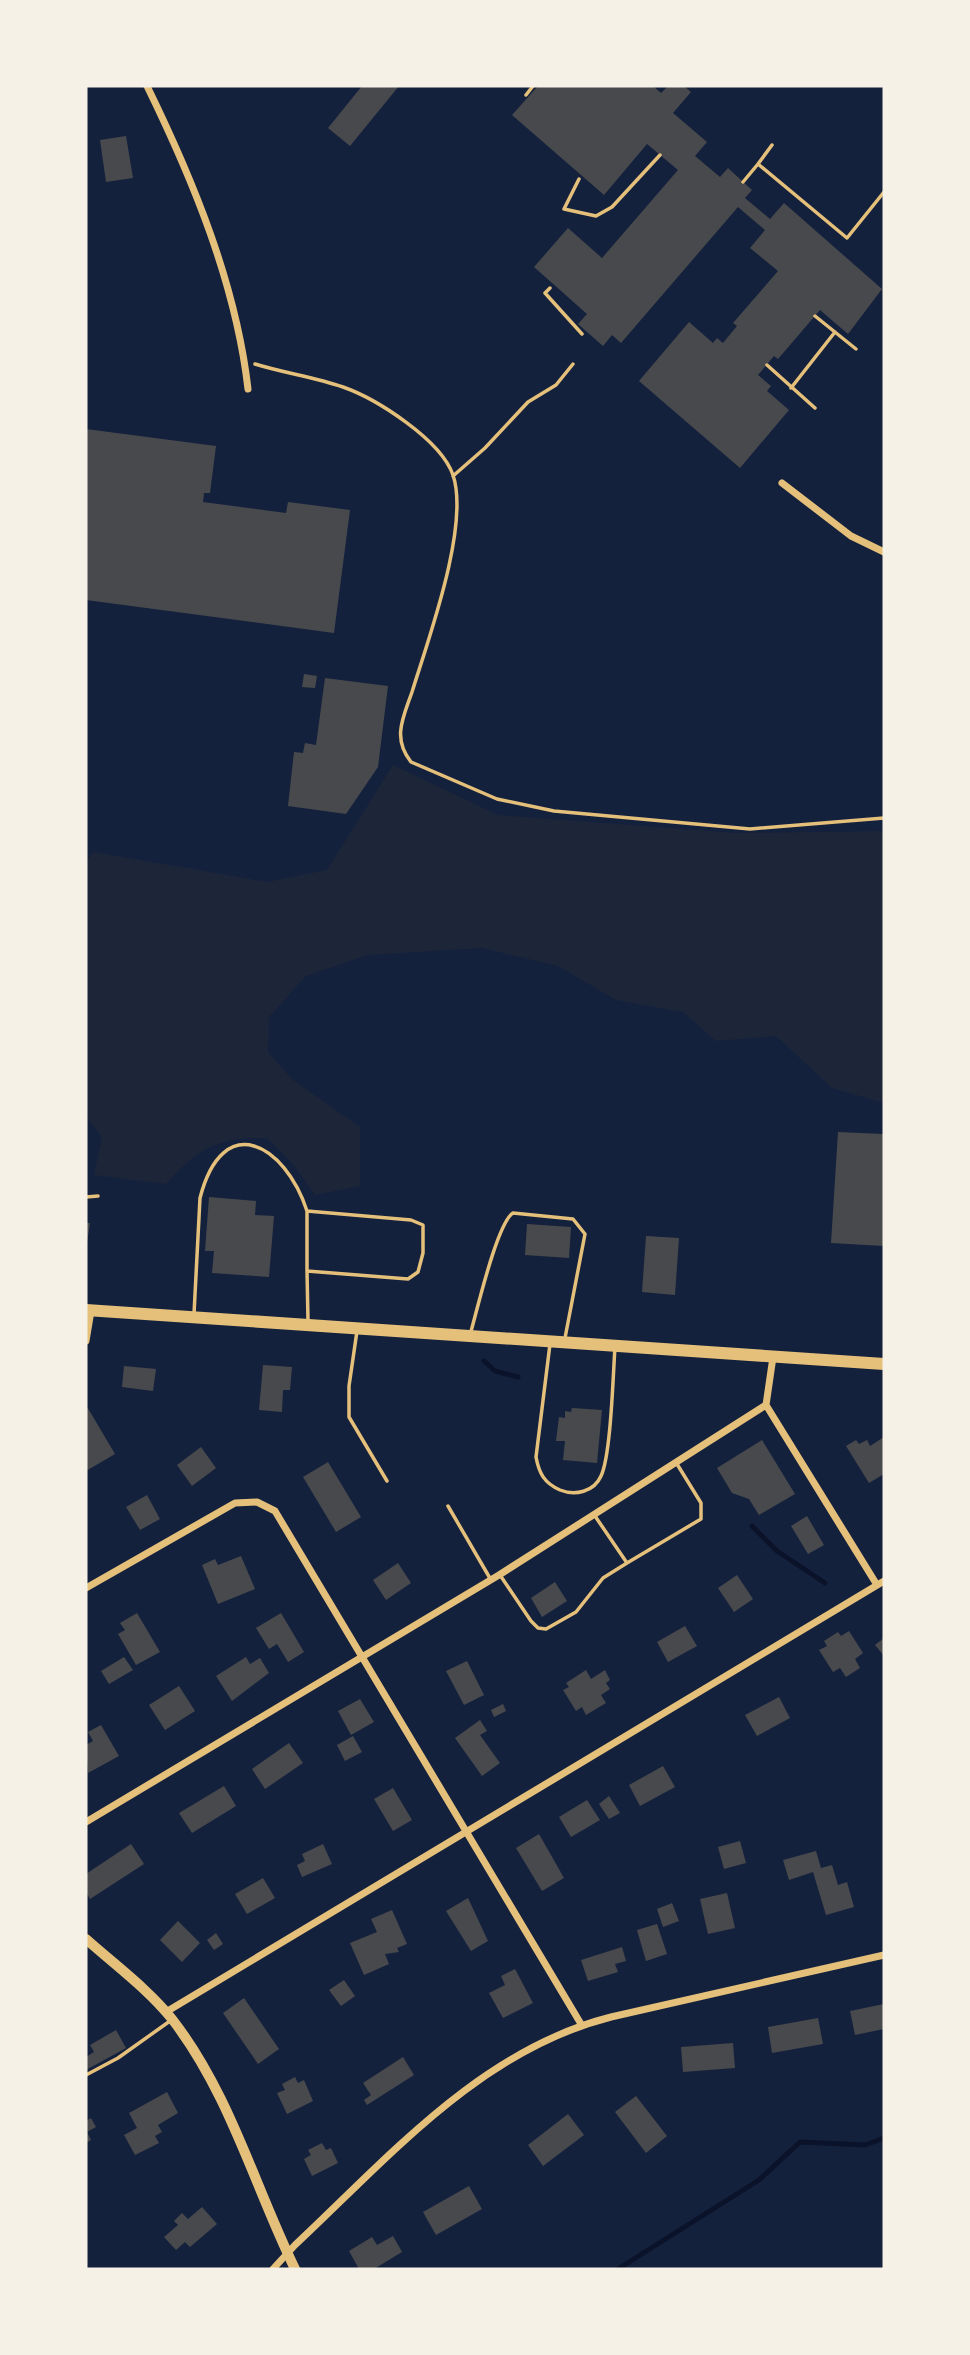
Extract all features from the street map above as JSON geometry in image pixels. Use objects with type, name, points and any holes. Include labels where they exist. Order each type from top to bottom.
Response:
[{"type":"main road","points":[[88,1311],[884,1364]]},
{"type":"street","points":[[147,86],[215,250],[232,307],[248,389]]},
{"type":"street","points":[[782,484],[851,536],[884,552]]},
{"type":"street","points":[[86,1341],[88,1311]]},
{"type":"street","points":[[169,2016],[466,1832],[881,1583],[766,1405],[773,1357]]},
{"type":"street","points":[[86,1822],[491,1580],[766,1405]]},
{"type":"street","points":[[86,1588],[225,1507],[246,1501],[257,1502],[281,1518],[361,1659],[581,2024]]},
{"type":"street","points":[[86,1939],[169,2016],[230,2115],[295,2269]]},
{"type":"street","points":[[273,2269],[451,2100],[507,2060],[581,2024],[884,1955]]},
{"type":"lane","points":[[194,1318],[200,1198],[210,1169],[230,1146],[253,1143],[265,1149],[293,1180],[307,1211],[308,1326]]},
{"type":"lane","points":[[86,1198],[98,1196]]},
{"type":"lane","points":[[307,1211],[411,1220],[423,1225],[423,1253],[418,1272],[408,1279],[307,1271]]},
{"type":"lane","points":[[469,1336],[505,1218],[513,1213],[561,1216],[580,1225],[585,1234],[557,1342],[536,1457],[538,1470],[546,1482],[566,1492],[576,1493],[595,1485],[604,1466],[615,1346]]},
{"type":"lane","points":[[357,1329],[349,1386],[349,1417],[387,1481]]},
{"type":"lane","points":[[499,1575],[538,1628],[546,1629],[576,1612],[603,1577],[701,1519],[701,1503],[677,1464]]},
{"type":"lane","points":[[448,1506],[491,1580]]},
{"type":"lane","points":[[593,1514],[627,1563]]},
{"type":"lane","points":[[86,2075],[118,2058],[169,2016]]},
{"type":"path","points":[[526,95],[533,86]]},
{"type":"path","points":[[743,181],[772,145]]},
{"type":"path","points":[[579,178],[564,209],[596,216],[612,207],[660,155]]},
{"type":"path","points":[[758,164],[847,238],[884,192]]},
{"type":"path","points":[[550,288],[545,293],[582,334]]},
{"type":"path","points":[[815,316],[856,349]]},
{"type":"path","points":[[791,388],[835,332]]},
{"type":"path","points":[[244,361],[341,387],[373,402],[429,443],[453,476],[458,520],[428,642],[399,730],[402,751],[411,762],[497,799],[554,811],[750,829],[884,818]]},
{"type":"path","points":[[453,476],[485,448],[528,402],[556,385],[573,364]]},
{"type":"path","points":[[766,365],[816,408]]},
{"type":"shaded area","points":[[393,765],[498,815],[736,833],[884,831],[884,1103],[832,1088],[776,1036],[716,1041],[683,1012],[616,1000],[558,966],[482,948],[368,955],[306,976],[269,1017],[268,1052],[293,1080],[360,1127],[360,1186],[315,1195],[293,1164],[267,1138],[235,1140],[210,1147],[188,1161],[166,1184],[94,1175],[102,1137],[86,1117],[86,862],[93,852],[267,882],[327,870]]},
{"type":"building","points":[[362,86],[399,86],[350,146],[328,128]]},
{"type":"building","points":[[538,86],[653,86],[661,93],[668,86],[684,86],[691,92],[673,113],[707,142],[695,156],[720,177],[728,168],[752,190],[745,198],[770,219],[784,203],[882,289],[848,334],[820,310],[778,359],[774,356],[758,375],[771,386],[767,391],[789,410],[740,468],[639,381],[689,322],[713,343],[717,338],[723,343],[737,326],[733,323],[778,271],[750,248],[765,230],[738,207],[621,343],[612,335],[603,346],[578,324],[587,314],[534,267],[568,228],[602,258],[678,170],[647,144],[604,195],[512,115]]},
{"type":"building","points":[[126,136],[133,178],[106,182],[100,140]]},
{"type":"building","points":[[86,429],[216,446],[210,493],[204,493],[203,502],[286,513],[288,502],[350,510],[334,633],[86,600]]},
{"type":"building","points":[[304,674],[317,676],[315,688],[302,687]]},
{"type":"building","points":[[325,678],[388,686],[378,767],[346,814],[288,806],[294,752],[303,753],[305,743],[316,745]]},
{"type":"building","points":[[838,1132],[884,1134],[884,1246],[831,1243]]},
{"type":"building","points":[[209,1197],[256,1201],[255,1215],[274,1216],[269,1277],[212,1273],[214,1251],[205,1251]]},
{"type":"building","points":[[86,1223],[90,1223],[87,1243],[86,1243]]},
{"type":"building","points":[[527,1224],[571,1227],[569,1258],[525,1255]]},
{"type":"building","points":[[646,1236],[679,1238],[675,1295],[642,1292]]},
{"type":"building","points":[[263,1365],[292,1367],[290,1390],[283,1390],[282,1412],[259,1410]]},
{"type":"building","points":[[124,1366],[156,1369],[153,1391],[122,1387]]},
{"type":"building","points":[[86,1405],[115,1454],[86,1471]]},
{"type":"building","points":[[572,1408],[602,1410],[597,1463],[563,1460],[565,1441],[556,1441],[559,1417],[565,1418],[565,1411],[571,1412]]},
{"type":"building","points":[[884,1437],[884,1474],[869,1483],[846,1446],[856,1440],[859,1444],[867,1440],[870,1446]]},
{"type":"building","points":[[762,1440],[795,1494],[759,1515],[749,1499],[732,1493],[717,1468]]},
{"type":"building","points":[[201,1447],[216,1468],[192,1486],[177,1465]]},
{"type":"building","points":[[328,1462],[361,1517],[336,1532],[303,1477]]},
{"type":"building","points":[[147,1495],[160,1519],[140,1530],[126,1507]]},
{"type":"building","points":[[807,1516],[824,1545],[808,1554],[791,1526]]},
{"type":"building","points":[[241,1556],[255,1589],[218,1604],[202,1565],[215,1559],[218,1565]]},
{"type":"building","points":[[398,1563],[411,1583],[386,1600],[373,1580]]},
{"type":"building","points":[[737,1575],[753,1599],[734,1612],[718,1588]]},
{"type":"building","points":[[555,1582],[567,1601],[542,1617],[531,1598]]},
{"type":"building","points":[[137,1613],[160,1652],[136,1665],[118,1634],[125,1630],[120,1623]]},
{"type":"building","points":[[281,1613],[304,1652],[288,1662],[277,1644],[269,1649],[256,1628]]},
{"type":"building","points":[[685,1626],[697,1646],[668,1662],[657,1642]]},
{"type":"building","points":[[849,1631],[863,1653],[855,1659],[860,1668],[846,1677],[840,1668],[833,1672],[819,1650],[827,1646],[824,1641],[838,1632],[841,1636]]},
{"type":"building","points":[[884,1638],[884,1656],[875,1645]]},
{"type":"building","points":[[124,1657],[133,1670],[109,1684],[101,1671]]},
{"type":"building","points":[[246,1657],[250,1664],[260,1658],[269,1673],[232,1701],[216,1676]]},
{"type":"building","points":[[467,1661],[484,1695],[464,1705],[446,1671]]},
{"type":"building","points":[[586,1670],[591,1679],[605,1670],[610,1680],[606,1683],[610,1689],[601,1695],[606,1703],[586,1715],[582,1707],[576,1711],[563,1690],[569,1687],[566,1683]]},
{"type":"building","points":[[179,1686],[195,1711],[165,1730],[149,1705]]},
{"type":"building","points":[[779,1697],[790,1718],[757,1736],[745,1715]]},
{"type":"building","points":[[360,1699],[374,1722],[351,1735],[338,1711]]},
{"type":"building","points":[[503,1704],[506,1711],[494,1717],[491,1710]]},
{"type":"building","points":[[480,1720],[487,1731],[480,1735],[500,1763],[482,1776],[455,1738]]},
{"type":"building","points":[[101,1725],[119,1756],[88,1773],[86,1745],[93,1741],[88,1732]]},
{"type":"building","points":[[353,1736],[362,1752],[345,1761],[337,1745]]},
{"type":"building","points":[[289,1743],[303,1763],[265,1789],[252,1769]]},
{"type":"building","points":[[663,1766],[675,1787],[640,1806],[629,1785]]},
{"type":"building","points":[[224,1786],[236,1806],[192,1833],[179,1813]]},
{"type":"building","points":[[393,1788],[412,1820],[393,1831],[374,1799]]},
{"type":"building","points":[[609,1796],[620,1813],[609,1819],[599,1804]]},
{"type":"building","points":[[587,1800],[600,1820],[571,1837],[559,1817]]},
{"type":"building","points":[[539,1834],[564,1878],[542,1891],[516,1848]]},
{"type":"building","points":[[740,1841],[746,1863],[724,1869],[718,1847]]},
{"type":"building","points":[[131,1844],[144,1864],[90,1899],[86,1892],[86,1874]]},
{"type":"building","points":[[323,1844],[332,1864],[302,1877],[297,1865],[305,1861],[302,1854]]},
{"type":"building","points":[[816,1851],[821,1868],[832,1865],[838,1885],[847,1882],[854,1907],[826,1915],[813,1872],[789,1880],[783,1860]]},
{"type":"building","points":[[263,1878],[275,1898],[247,1914],[235,1894]]},
{"type":"building","points":[[727,1893],[735,1928],[708,1934],[700,1899]]},
{"type":"building","points":[[468,1898],[488,1941],[471,1951],[446,1911]]},
{"type":"building","points":[[672,1903],[679,1921],[663,1927],[657,1909]]},
{"type":"building","points":[[392,1910],[407,1944],[397,1948],[399,1952],[385,1954],[389,1964],[364,1975],[350,1943],[377,1932],[371,1919]]},
{"type":"building","points":[[178,1921],[200,1943],[182,1962],[160,1940]]},
{"type":"building","points":[[657,1924],[667,1954],[646,1961],[637,1930]]},
{"type":"building","points":[[216,1933],[223,1944],[214,1950],[207,1940]]},
{"type":"building","points":[[622,1947],[626,1961],[615,1964],[618,1972],[588,1981],[581,1960]]},
{"type":"building","points":[[515,1969],[533,2003],[503,2018],[489,1993],[505,1985],[501,1976]]},
{"type":"building","points":[[344,1980],[355,1996],[341,2006],[329,1990]]},
{"type":"building","points":[[244,1998],[279,2049],[258,2064],[223,2013]]},
{"type":"building","points":[[884,2004],[884,2029],[855,2035],[850,2011]]},
{"type":"building","points":[[818,2018],[823,2044],[772,2053],[768,2027]]},
{"type":"building","points":[[116,2030],[126,2048],[86,2070],[86,2057],[94,2052],[90,2045]]},
{"type":"building","points":[[733,2043],[735,2068],[683,2072],[681,2047]]},
{"type":"building","points":[[403,2057],[414,2075],[367,2105],[364,2100],[371,2095],[363,2083]]},
{"type":"building","points":[[295,2077],[298,2083],[304,2080],[313,2101],[287,2114],[277,2093],[285,2090],[282,2084]]},
{"type":"building","points":[[167,2092],[178,2113],[158,2125],[162,2132],[155,2136],[159,2143],[135,2155],[124,2135],[137,2128],[129,2113]]},
{"type":"building","points":[[636,2096],[667,2136],[646,2153],[615,2112]]},
{"type":"building","points":[[568,2114],[584,2135],[543,2166],[528,2145]]},
{"type":"building","points":[[91,2118],[96,2127],[87,2132],[91,2140],[86,2143],[86,2121]]},
{"type":"building","points":[[322,2143],[326,2150],[331,2148],[338,2163],[312,2176],[304,2159],[311,2155],[308,2150]]},
{"type":"building","points":[[469,2186],[482,2209],[436,2235],[423,2212]]},
{"type":"building","points":[[202,2207],[217,2224],[190,2247],[185,2242],[176,2250],[164,2237],[178,2225],[174,2221],[182,2213],[188,2219]]},
{"type":"building","points":[[393,2236],[402,2252],[374,2269],[359,2269],[349,2251],[372,2237],[377,2245]]},
{"type":"waterway","points":[[484,1361],[495,1371],[518,1377]]},
{"type":"waterway","points":[[752,1526],[777,1551],[825,1583]]},
{"type":"waterway","points":[[618,2269],[759,2180],[800,2142],[865,2145],[884,2138]]}]
